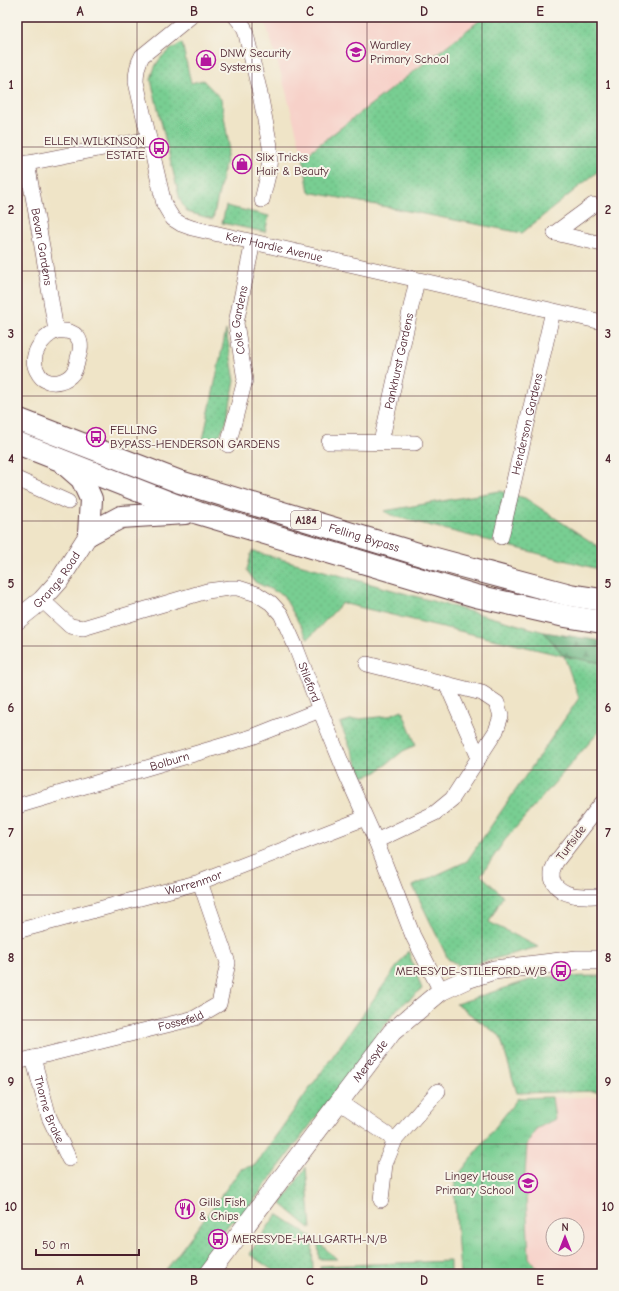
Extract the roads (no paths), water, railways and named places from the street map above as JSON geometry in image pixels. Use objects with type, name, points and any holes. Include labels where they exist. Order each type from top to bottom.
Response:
[{"type":"highway","name":"Felling Bypass","points":[[17,419],[180,482],[428,557],[570,594],[602,600]]},
{"type":"highway","name":"Felling Bypass","points":[[17,443],[175,505],[476,596],[565,616],[602,622]]},
{"type":"highway","points":[[60,460],[82,479],[91,499],[89,534]]},
{"type":"highway","points":[[89,534],[121,517],[147,514],[198,512]]},
{"type":"street","name":"Keir Hardie Avenue","points":[[190,17],[142,56],[138,64],[136,82],[164,204],[174,219],[181,224],[192,228],[602,322]]},
{"type":"street","points":[[236,17],[244,27],[246,34],[270,146],[268,176],[262,200]]},
{"type":"street","points":[[22,164],[149,139]]},
{"type":"street","name":"Bevan Gardens","points":[[22,164],[43,252],[56,331]]},
{"type":"street","points":[[593,204],[555,233],[602,244]]},
{"type":"street","name":"Cole Gardens","points":[[228,445],[245,380],[236,323],[254,242]]},
{"type":"street","name":"Pankhurst Gardens","points":[[381,442],[417,280]]},
{"type":"street","name":"Henderson Gardens","points":[[501,537],[553,311]]},
{"type":"street","points":[[329,442],[416,443]]},
{"type":"street","points":[[17,479],[68,502]]},
{"type":"street","name":"Grange Road","points":[[17,620],[42,600],[59,581],[89,534]]},
{"type":"street","name":"Stileford","points":[[42,600],[70,626],[83,628],[207,591],[238,588],[257,594],[271,603],[281,614],[295,645],[320,710],[376,841],[413,936],[441,991]]},
{"type":"street","points":[[367,664],[482,693],[497,703],[501,716],[496,731],[452,800],[435,813],[376,841]]},
{"type":"street","points":[[447,684],[479,758]]},
{"type":"street","name":"Bolburn","points":[[17,806],[252,737],[320,710]]},
{"type":"street","name":"Turfside","points":[[602,802],[556,862],[551,873],[552,880],[556,886],[568,894],[578,896],[602,896]]},
{"type":"street","name":"Warrenmor","points":[[17,931],[200,882],[365,818]]},
{"type":"street","name":"Fossefeld","points":[[17,1062],[195,1018],[219,1004],[228,963],[200,882]]},
{"type":"street","name":"Meresyde","points":[[209,1274],[392,1032],[441,991],[467,978],[494,970],[577,960],[602,960]]},
{"type":"street","name":"Thorne Brake","points":[[33,1058],[49,1117],[69,1159]]},
{"type":"street","points":[[381,1200],[384,1164],[395,1140],[438,1091]]},
{"type":"street","points":[[339,1102],[395,1140]]},
{"type":"place","name":"Wardley Primary School","points":[[356,52]]},
{"type":"place","name":"DNW Security Systems","points":[[206,60]]},
{"type":"place","name":"ELLEN WILKINSON ESTATE","points":[[159,148]]},
{"type":"place","name":"Slix Tricks Hair & Beauty","points":[[242,164]]},
{"type":"place","name":"FELLING BYPASS-HENDERSON GARDENS","points":[[96,437]]},
{"type":"place","name":"MERESYDE-STILEFORD-W/B","points":[[561,971]]},
{"type":"place","name":"Lingey House Primary School","points":[[528,1183]]},
{"type":"place","name":"Gills Fish & Chips","points":[[185,1209]]},
{"type":"place","name":"MERESYDE-HALLGARTH-N/B","points":[[218,1239]]}]
